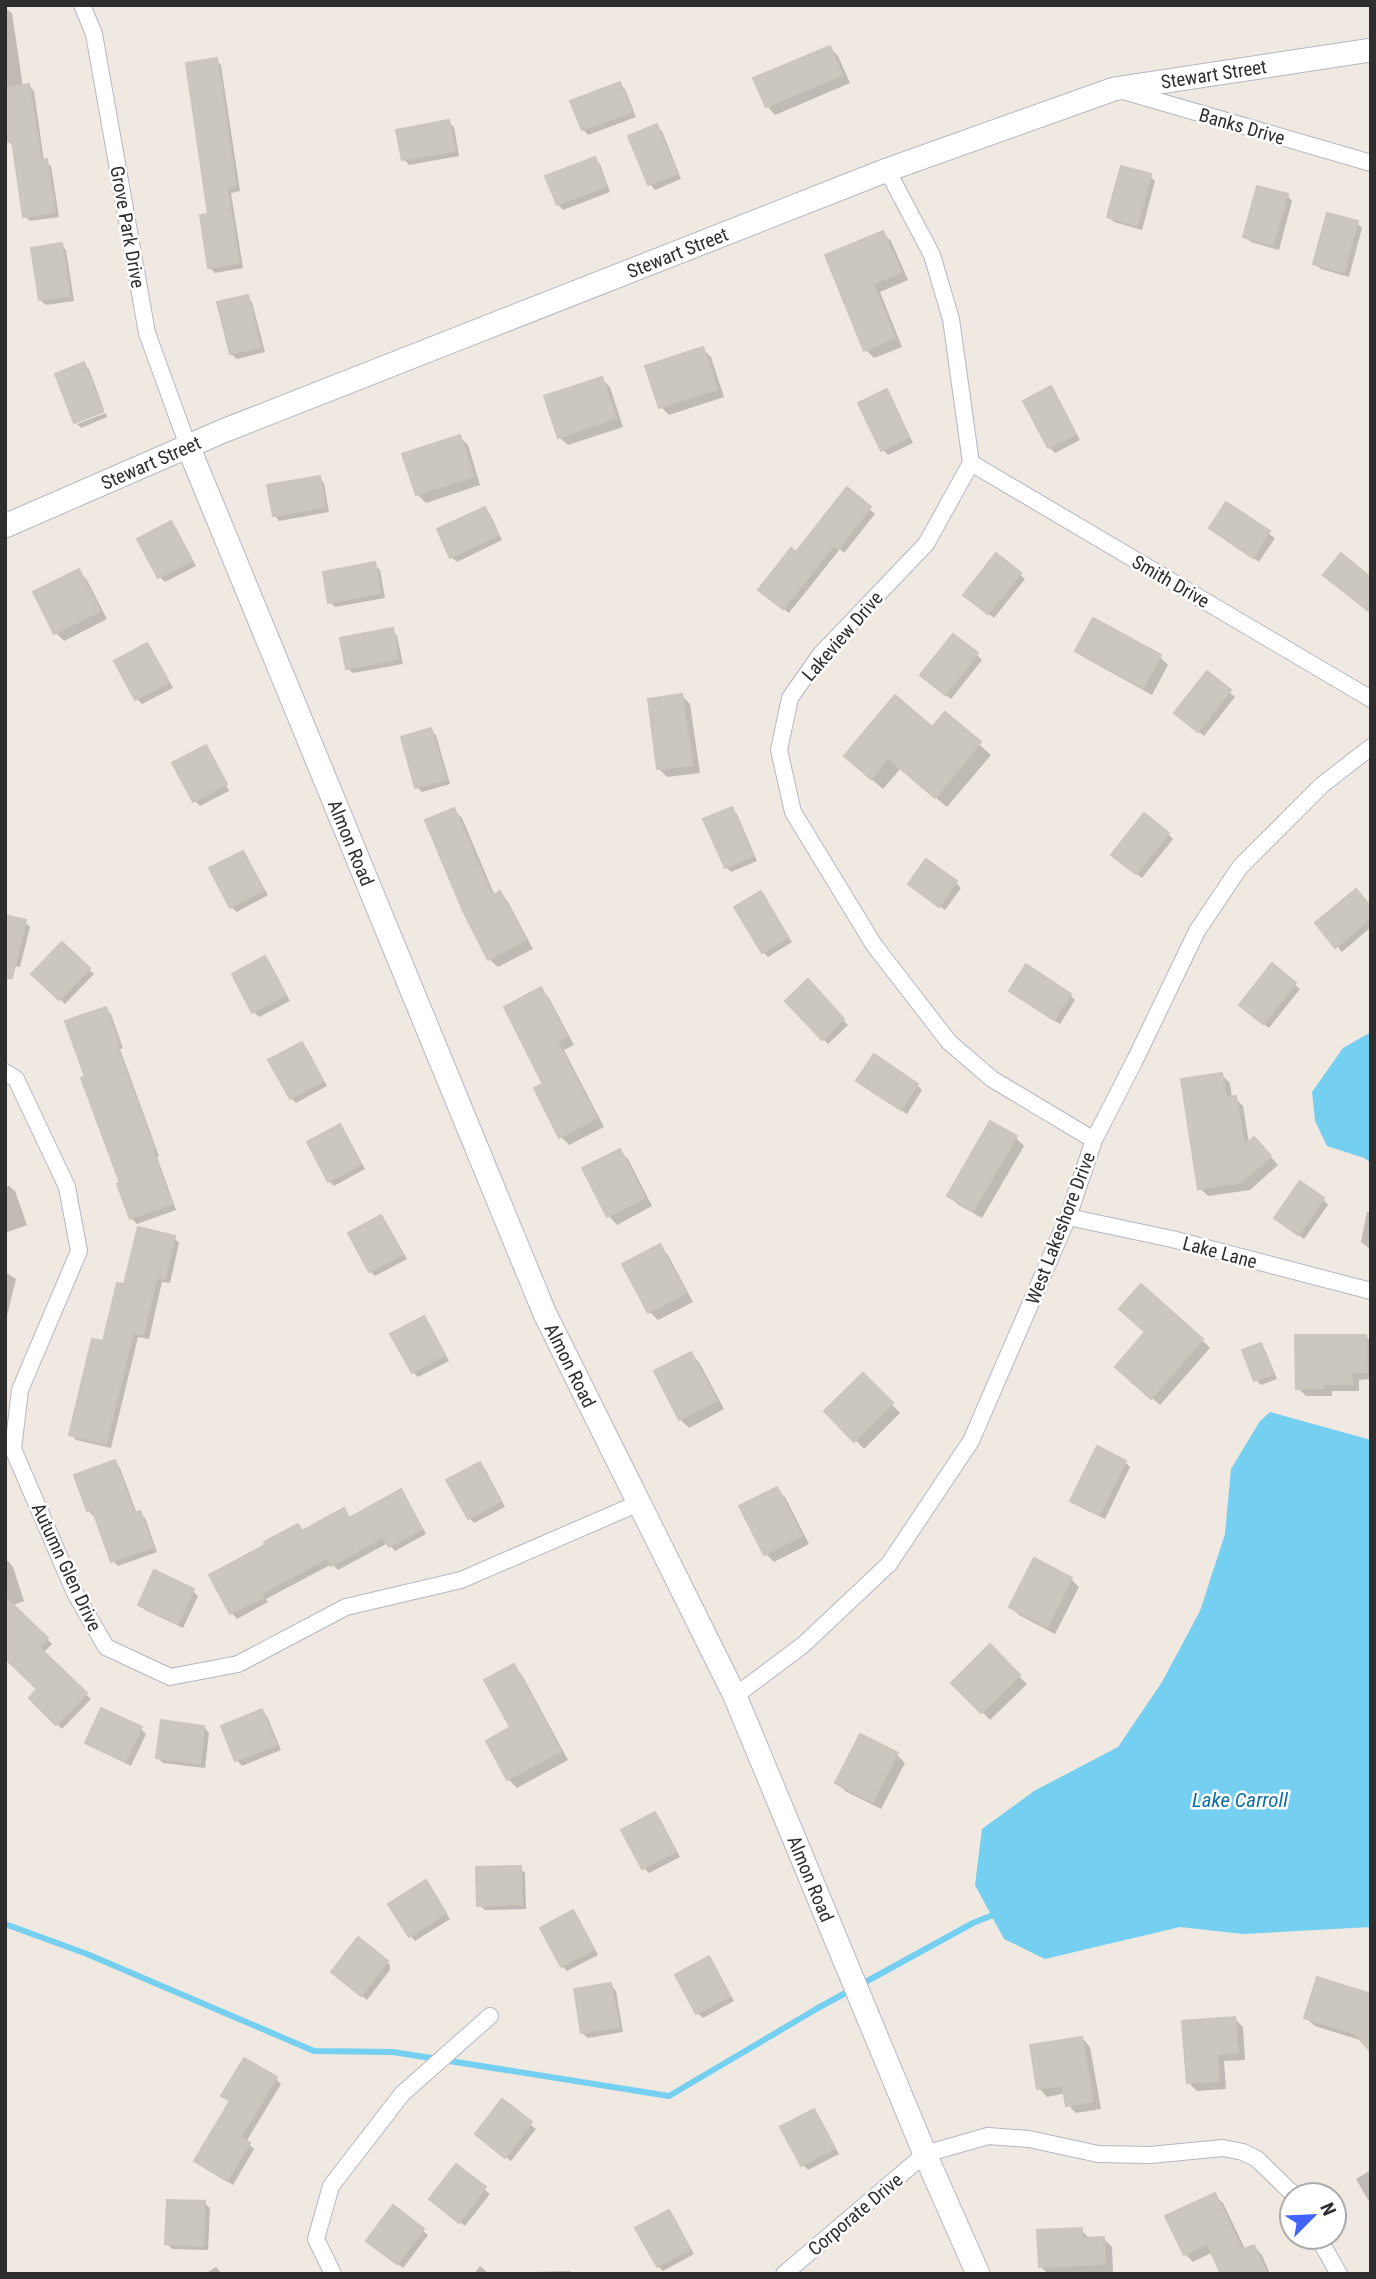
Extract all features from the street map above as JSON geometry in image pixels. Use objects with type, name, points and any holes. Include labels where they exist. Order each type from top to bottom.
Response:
[{"type":"street","name":"Grove Park Drive","points":[[82,5],[94,34],[147,333],[188,446]]},
{"type":"street","name":"Stewart Street","points":[[5,526],[188,446],[887,170],[1114,89],[1371,50]]},
{"type":"street","name":"Banks Drive","points":[[1114,89],[1371,163]]},
{"type":"street","points":[[887,170],[932,255],[951,319],[971,463]]},
{"type":"street","name":"Almon Road","points":[[188,446],[545,1314],[735,1696],[925,2154],[978,2274]]},
{"type":"street","name":"Smith Drive","points":[[971,463],[1371,699]]},
{"type":"street","name":"Lakeview Drive","points":[[971,463],[926,544],[820,655],[790,698],[779,750],[793,812],[874,945],[949,1042],[992,1079],[1094,1140]]},
{"type":"street","name":"West Lakeshore Drive","points":[[735,1696],[803,1645],[889,1564],[971,1441],[1068,1217],[1094,1140],[1197,930],[1240,867],[1322,785],[1371,747]]},
{"type":"street","name":"Autumn Glen Drive","points":[[5,1072],[16,1079],[67,1187],[79,1251],[20,1390],[13,1449],[75,1593],[106,1647],[170,1677],[238,1664],[346,1607],[461,1580],[639,1503]]},
{"type":"street","name":"Lake Lane","points":[[1068,1217],[1172,1240],[1371,1292]]},
{"type":"street","points":[[333,2274],[316,2239],[331,2186],[402,2094],[490,2016]]},
{"type":"street","points":[[925,2154],[988,2136],[1029,2139],[1098,2154],[1150,2155],[1198,2148],[1223,2148],[1243,2152],[1257,2159],[1280,2181]]},
{"type":"street","name":"Corporate Drive","points":[[784,2274],[925,2154]]},
{"type":"street","points":[[1326,2251],[1339,2274]]},
{"type":"water","points":[[1371,1032],[1371,1163],[1364,1158],[1327,1146],[1315,1121],[1312,1092],[1343,1048]]},
{"type":"water","name":"Lake Carroll","points":[[1270,1412],[1371,1440],[1371,1927],[1243,1934],[1180,1927],[1045,1959],[1004,1939],[975,1885],[982,1829],[1034,1791],[1118,1747],[1162,1682],[1200,1611],[1225,1534],[1231,1469],[1260,1421]]},
{"type":"building","points":[[830,46],[842,75],[766,107],[753,78]]},
{"type":"building","points":[[217,58],[236,186],[227,188],[239,263],[208,268],[200,215],[208,214],[186,63]]},
{"type":"building","points":[[620,82],[632,112],[582,130],[570,101]]},
{"type":"building","points":[[29,84],[41,160],[47,159],[55,212],[23,217],[12,141],[5,142],[5,88]]},
{"type":"building","points":[[449,120],[455,151],[402,160],[396,130]]},
{"type":"building","points":[[657,124],[677,174],[648,185],[628,136]]},
{"type":"building","points":[[595,157],[606,186],[557,205],[545,176]]},
{"type":"building","points":[[1121,166],[1151,174],[1137,226],[1107,217]]},
{"type":"building","points":[[1257,186],[1288,194],[1273,245],[1243,237]]},
{"type":"building","points":[[1327,213],[1358,221],[1344,272],[1313,264]]},
{"type":"building","points":[[883,231],[901,272],[873,284],[895,338],[864,351],[825,255]]},
{"type":"building","points":[[62,243],[70,296],[39,300],[31,248]]},
{"type":"building","points":[[248,295],[260,347],[230,354],[217,302]]},
{"type":"building","points":[[703,347],[717,389],[659,408],[645,366]]},
{"type":"building","points":[[84,362],[103,412],[74,423],[55,374]]},
{"type":"building","points":[[602,377],[616,418],[558,438],[544,396]]},
{"type":"building","points":[[1051,386],[1076,434],[1048,448],[1023,401]]},
{"type":"building","points":[[887,389],[909,437],[881,451],[858,403]]},
{"type":"building","points":[[460,435],[474,476],[416,495],[402,454]]},
{"type":"building","points":[[320,476],[325,507],[273,516],[267,485]]},
{"type":"building","points":[[847,487],[871,507],[838,549],[834,545],[783,609],[758,590],[791,548],[796,552]]},
{"type":"building","points":[[1226,502],[1270,531],[1253,558],[1209,528]]},
{"type":"building","points":[[485,507],[498,535],[450,558],[437,529]]},
{"type":"building","points":[[171,521],[192,561],[158,578],[137,539]]},
{"type":"building","points":[[996,553],[1021,573],[988,614],[963,595]]},
{"type":"building","points":[[1341,553],[1371,578],[1371,613],[1323,575]]},
{"type":"building","points":[[375,562],[380,593],[328,603],[323,572]]},
{"type":"building","points":[[79,569],[100,611],[54,634],[33,592]]},
{"type":"building","points":[[1093,618],[1161,655],[1143,688],[1075,651]]},
{"type":"building","points":[[393,628],[398,659],[346,669],[340,638]]},
{"type":"building","points":[[953,634],[978,653],[945,695],[920,675]]},
{"type":"building","points":[[147,643],[169,682],[135,700],[114,661]]},
{"type":"building","points":[[1207,671],[1231,690],[1198,732],[1174,713]]},
{"type":"building","points":[[682,694],[693,765],[657,769],[648,699]]},
{"type":"building","points":[[895,695],[932,727],[945,712],[981,742],[935,798],[888,758],[871,779],[844,756]]},
{"type":"building","points":[[431,728],[446,779],[415,788],[401,737]]},
{"type":"building","points":[[206,745],[227,784],[193,802],[172,763]]},
{"type":"building","points":[[732,807],[753,856],[725,868],[703,819]]},
{"type":"building","points":[[454,808],[492,896],[500,891],[526,940],[488,960],[463,911],[425,820]]},
{"type":"building","points":[[1144,813],[1169,833],[1136,874],[1111,855]]},
{"type":"building","points":[[243,851],[264,890],[230,908],[209,868]]},
{"type":"building","points":[[926,859],[957,881],[939,907],[908,884]]},
{"type":"building","points":[[1356,889],[1371,907],[1371,918],[1335,948],[1315,923]]},
{"type":"building","points":[[761,891],[788,937],[762,953],[734,907]]},
{"type":"building","points":[[5,915],[26,920],[12,978],[5,978]]},
{"type":"building","points":[[62,942],[90,968],[59,1000],[31,974]]},
{"type":"building","points":[[265,956],[286,995],[252,1013],[232,974]]},
{"type":"building","points":[[1272,963],[1296,983],[1263,1024],[1239,1005]]},
{"type":"building","points":[[1026,964],[1071,994],[1054,1020],[1009,991]]},
{"type":"building","points":[[808,979],[844,1019],[822,1040],[785,1001]]},
{"type":"building","points":[[541,987],[567,1036],[557,1041],[597,1118],[559,1138],[534,1088],[543,1084],[504,1007]]},
{"type":"building","points":[[106,1007],[119,1043],[116,1044],[172,1204],[130,1219],[117,1184],[120,1183],[81,1078],[85,1077],[65,1021]]},
{"type":"building","points":[[302,1042],[323,1081],[290,1099],[268,1060]]},
{"type":"building","points":[[874,1054],[918,1084],[901,1110],[856,1081]]},
{"type":"building","points":[[1222,1073],[1226,1097],[1236,1096],[1244,1146],[1254,1137],[1271,1156],[1242,1182],[1198,1189],[1181,1079]]},
{"type":"building","points":[[990,1121],[1017,1136],[973,1211],[947,1196]]},
{"type":"building","points":[[340,1124],[361,1164],[328,1182],[307,1142]]},
{"type":"building","points":[[620,1149],[645,1198],[607,1217],[582,1168]]},
{"type":"building","points":[[1300,1181],[1324,1198],[1298,1235],[1274,1218]]},
{"type":"building","points":[[381,1215],[403,1254],[369,1272],[348,1233]]},
{"type":"building","points":[[138,1227],[175,1236],[165,1279],[157,1277],[143,1335],[133,1332],[106,1444],[69,1435],[92,1339],[103,1341],[117,1283],[124,1284]]},
{"type":"building","points":[[660,1244],[686,1293],[648,1313],[622,1264]]},
{"type":"building","points":[[1141,1284],[1203,1339],[1151,1399],[1115,1367],[1145,1332],[1119,1309]]},
{"type":"building","points":[[424,1316],[445,1355],[412,1373],[390,1334]]},
{"type":"building","points":[[1295,1335],[1366,1335],[1367,1372],[1351,1372],[1352,1384],[1324,1384],[1324,1388],[1296,1389]]},
{"type":"building","points":[[1261,1343],[1273,1374],[1254,1381],[1242,1350]]},
{"type":"building","points":[[691,1352],[717,1401],[679,1420],[654,1371]]},
{"type":"building","points":[[863,1373],[893,1403],[854,1442],[824,1411]]},
{"type":"building","points":[[1097,1446],[1126,1461],[1099,1515],[1070,1501]]},
{"type":"building","points":[[115,1460],[134,1513],[140,1511],[153,1547],[111,1562],[92,1509],[87,1511],[74,1475]]},
{"type":"building","points":[[480,1462],[501,1501],[468,1519],[446,1480]]},
{"type":"building","points":[[777,1487],[802,1536],[764,1555],[739,1506]]},
{"type":"building","points":[[401,1489],[422,1529],[389,1547],[383,1537],[331,1566],[327,1558],[262,1593],[264,1597],[230,1614],[209,1575],[298,1524],[302,1531],[344,1508],[349,1518]]},
{"type":"building","points":[[1034,1558],[1072,1578],[1047,1627],[1009,1607]]},
{"type":"building","points":[[154,1570],[194,1589],[178,1624],[138,1605]]},
{"type":"building","points":[[5,1597],[48,1638],[39,1647],[87,1693],[56,1725],[29,1698],[37,1689],[5,1658]]},
{"type":"building","points":[[990,1644],[1020,1675],[981,1713],[951,1683]]},
{"type":"building","points":[[514,1664],[561,1751],[507,1780],[486,1741],[510,1727],[484,1680]]},
{"type":"building","points":[[101,1708],[142,1727],[125,1762],[85,1743]]},
{"type":"building","points":[[262,1709],[276,1745],[235,1761],[221,1726]]},
{"type":"building","points":[[161,1720],[204,1726],[200,1764],[156,1758]]},
{"type":"building","points":[[860,1734],[898,1753],[873,1802],[835,1783]]},
{"type":"building","points":[[655,1812],[676,1851],[642,1869],[621,1830]]},
{"type":"building","points":[[521,1866],[522,1904],[477,1906],[476,1867]]},
{"type":"building","points":[[426,1880],[446,1913],[409,1937],[388,1904]]},
{"type":"building","points":[[573,1910],[594,1949],[561,1967],[540,1928]]},
{"type":"building","points":[[358,1937],[388,1961],[361,1996],[331,1972]]},
{"type":"building","points":[[709,1956],[730,1996],[696,2014],[675,1975]]},
{"type":"building","points":[[1317,1977],[1371,1994],[1371,2052],[1354,2033],[1304,2018]]},
{"type":"building","points":[[611,1983],[619,2027],[581,2033],[574,1989]]},
{"type":"building","points":[[1235,2017],[1238,2052],[1217,2054],[1219,2081],[1187,2083],[1182,2021]]},
{"type":"building","points":[[1082,2037],[1093,2101],[1066,2106],[1062,2085],[1037,2089],[1030,2045]]},
{"type":"building","points":[[244,2058],[277,2077],[241,2137],[250,2143],[227,2181],[194,2161],[230,2101],[221,2096]]},
{"type":"building","points":[[502,2099],[532,2122],[505,2158],[475,2134]]},
{"type":"building","points":[[814,2109],[835,2148],[801,2166],[780,2127]]},
{"type":"building","points":[[456,2164],[486,2187],[459,2223],[429,2199]]},
{"type":"building","points":[[1215,2193],[1242,2250],[1254,2245],[1267,2274],[1221,2274],[1207,2243],[1184,2255],[1165,2216]]},
{"type":"building","points":[[167,2200],[205,2201],[203,2246],[165,2244]]},
{"type":"building","points":[[393,2205],[424,2229],[397,2264],[366,2241]]},
{"type":"building","points":[[669,2210],[690,2249],[657,2267],[635,2228]]},
{"type":"building","points":[[1082,2228],[1082,2238],[1104,2237],[1105,2264],[1039,2267],[1037,2230]]},
{"type":"waterway","points":[[5,1924],[87,1954],[314,2051],[393,2052],[669,2096],[818,2008],[973,1923],[998,1913]]}]
